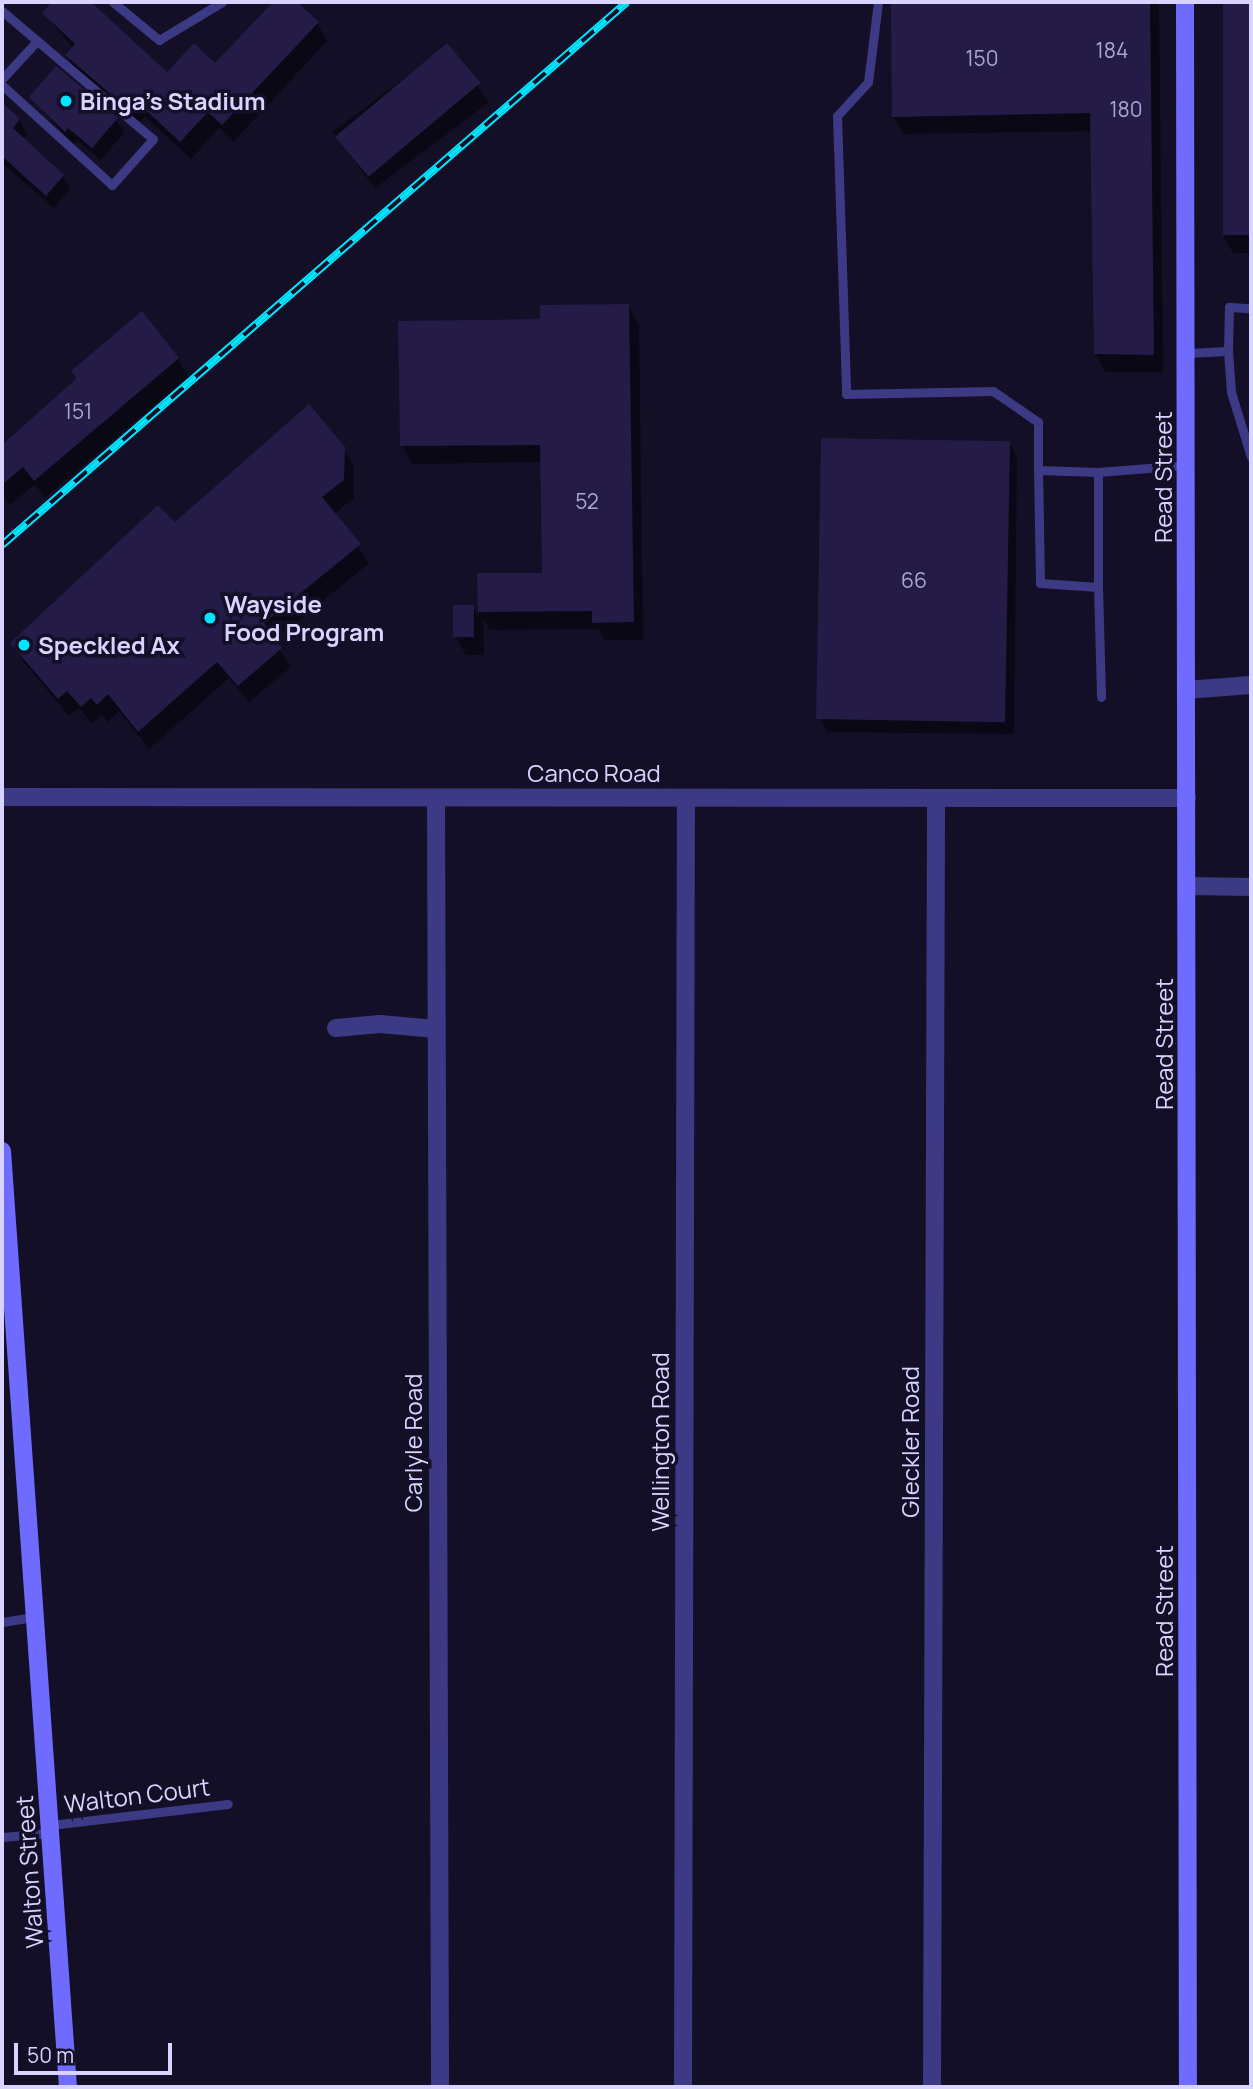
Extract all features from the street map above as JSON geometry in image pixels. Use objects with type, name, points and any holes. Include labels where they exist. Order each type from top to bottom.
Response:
[{"type":"street","name":"Read Street","points":[[1185,2],[1188,2087]]},
{"type":"street","points":[[1186,690],[1251,685]]},
{"type":"street","name":"Canco Road","points":[[2,797],[1187,798]]},
{"type":"street","name":"Carlyle Road","points":[[436,798],[440,2087]]},
{"type":"street","name":"Wellington Road","points":[[682,2087],[686,798]]},
{"type":"street","name":"Gleckler Road","points":[[932,2087],[936,798]]},
{"type":"street","points":[[1188,886],[1251,887]]},
{"type":"street","points":[[336,1028],[380,1024],[436,1029]]},
{"type":"street","name":"Walton Street","points":[[2,1152],[68,2087]]},
{"type":"lane","points":[[113,2],[159,40],[222,2]]},
{"type":"lane","points":[[878,2],[868,82],[837,116],[846,394],[993,391],[1038,422],[1040,583],[1098,587]]},
{"type":"lane","points":[[2,11],[153,139],[112,185],[2,85]]},
{"type":"lane","points":[[2,79],[37,41]]},
{"type":"lane","points":[[1251,307],[1229,307],[1228,351],[1231,392],[1251,457]]},
{"type":"lane","points":[[1187,353],[1228,351]]},
{"type":"lane","points":[[1038,470],[1098,472],[1187,465]]},
{"type":"lane","points":[[1098,472],[1101,696]]},
{"type":"lane","points":[[2,1622],[35,1617]]},
{"type":"lane","name":"Walton Court","points":[[2,1837],[229,1804]]},
{"type":"building","points":[[52,2],[91,2],[167,72],[194,43],[215,63],[273,2],[297,2],[319,22],[222,125],[208,112],[180,142],[134,99],[127,108],[65,55],[75,44],[42,13]]},
{"type":"building","points":[[891,2],[1150,2],[1154,355],[1094,354],[1090,113],[892,117]]},
{"type":"building","points":[[1223,2],[1251,2],[1251,235],[1223,235]]},
{"type":"building","points":[[447,43],[480,83],[369,177],[335,137]]},
{"type":"building","name":"Binga’s Stadium","points":[[56,66],[118,118],[92,148],[68,128],[65,132],[29,97]]},
{"type":"building","points":[[2,102],[20,119],[13,128],[64,175],[46,196],[2,156]]},
{"type":"building","points":[[629,304],[634,622],[592,623],[592,611],[478,612],[477,573],[542,573],[540,445],[400,446],[398,321],[540,319],[540,305]]},
{"type":"building","points":[[142,311],[179,358],[34,481],[23,467],[2,485],[2,445],[77,378],[71,371]]},
{"type":"building","points":[[309,404],[345,447],[344,480],[322,497],[361,544],[264,623],[282,648],[238,686],[217,662],[138,732],[108,694],[97,705],[91,698],[81,707],[67,691],[58,699],[10,643],[158,505],[175,522]]},
{"type":"building","points":[[821,438],[1010,441],[1005,722],[816,719]]},
{"type":"building","points":[[453,605],[474,605],[474,637],[453,637]]},
{"type":"railway","points":[[2,545],[627,2]]},
{"type":"place","name":"Binga’s Stadium","points":[[66,101]]},
{"type":"place","name":"Wayside Food Program","points":[[210,618]]},
{"type":"place","name":"Speckled Ax","points":[[24,645]]}]
